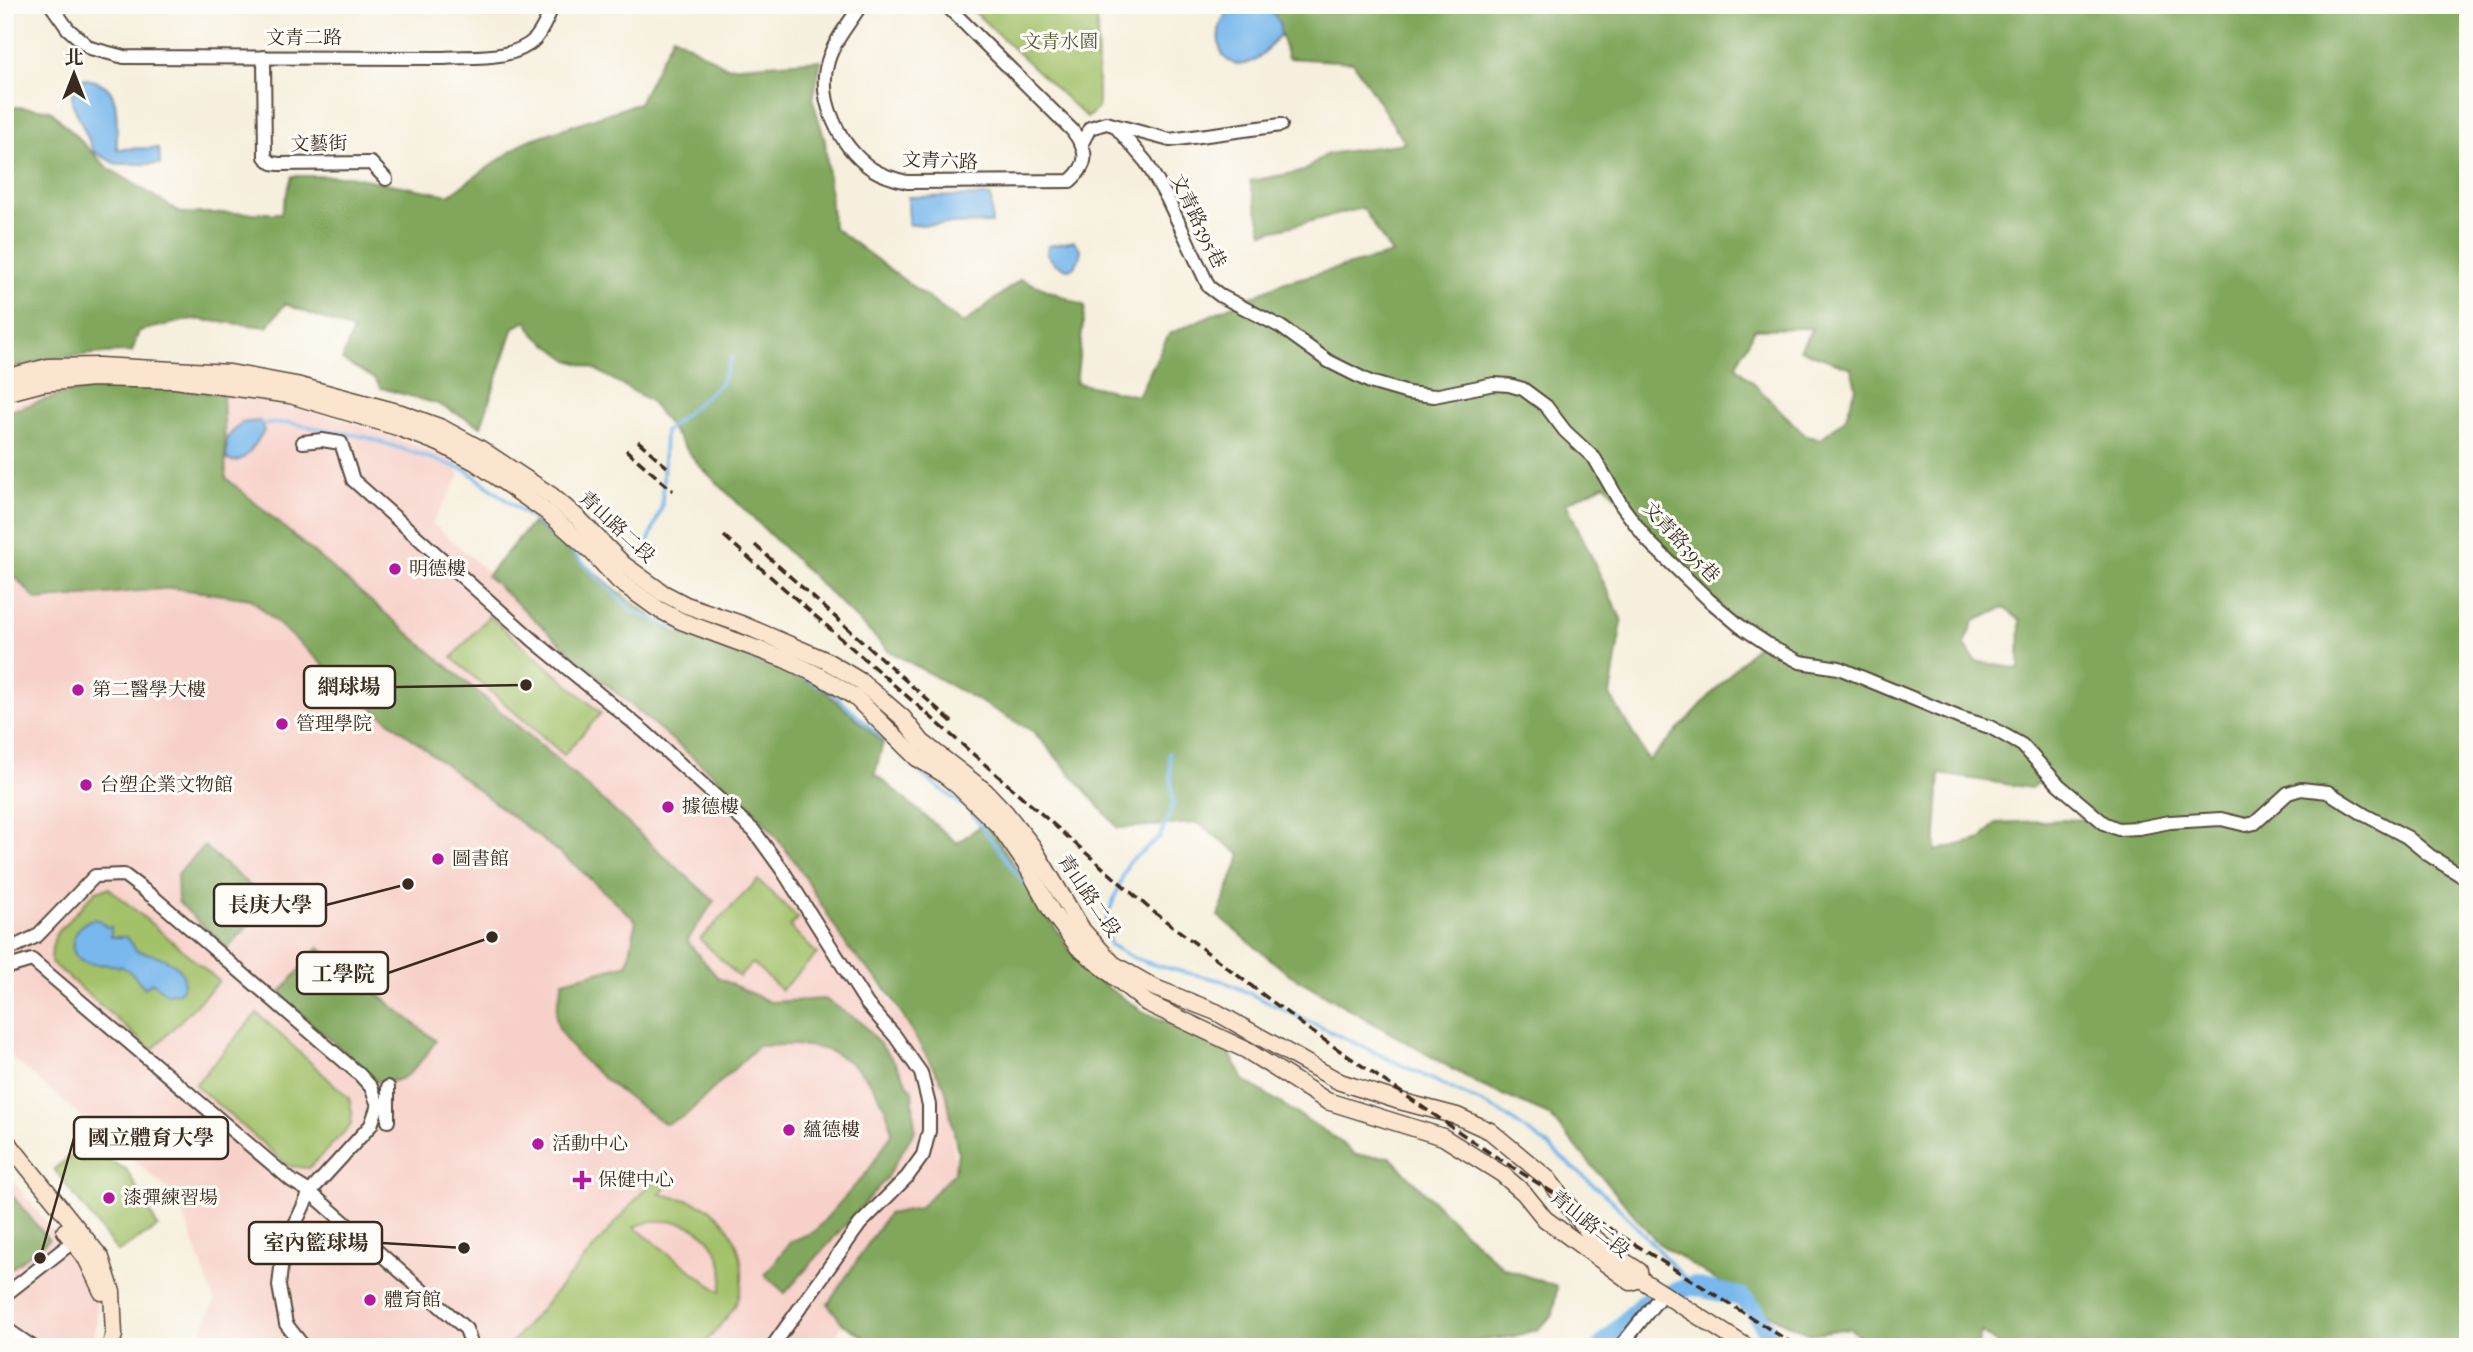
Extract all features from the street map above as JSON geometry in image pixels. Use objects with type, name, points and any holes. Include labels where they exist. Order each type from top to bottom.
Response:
[{"type":"street","name":"文青二路","points":[[51,5],[68,29],[90,48],[124,57],[444,58],[497,55],[516,50],[533,41],[542,30],[553,5]]},
{"type":"street","name":"文青六路","points":[[861,5],[839,38],[828,61],[825,83],[827,103],[834,122],[857,156],[871,168],[887,177],[907,182],[1070,181],[1081,171],[1085,159],[1082,143]]},
{"type":"street","points":[[946,5],[1082,143],[1090,128],[1106,124],[1170,140],[1282,125]]},
{"type":"street","name":"文藝街","points":[[264,57],[265,157],[279,164],[371,163],[386,179]]},
{"type":"street","name":"文青路395巷","points":[[1116,127],[1146,162],[1167,198],[1209,287],[1281,327],[1328,361],[1370,382],[1408,393],[1434,396],[1494,384],[1523,389],[1546,406],[1565,431],[1595,459],[1622,506],[1648,541],[1709,600],[1740,626],[1775,649],[1800,662],[1839,668],[1961,718],[1990,727],[2022,746],[2059,785],[2104,823],[2118,828],[2221,819],[2246,825],[2255,822],[2288,793],[2301,789],[2329,792],[2407,837],[2468,880]]},
{"type":"street","name":"青山路二段","points":[[5,378],[48,367],[99,366],[230,373],[296,385],[401,413],[442,428],[479,448],[552,496],[578,518],[624,565],[663,593],[686,605],[789,643],[860,681],[903,718],[922,742],[985,791],[1005,812],[1032,846],[1083,931],[1113,964],[1155,988],[1216,1013],[1340,1082],[1457,1116],[1490,1131],[1548,1179],[1590,1234],[1639,1271],[1640,1279],[1631,1282],[1598,1259],[1545,1219],[1524,1193],[1502,1174],[1443,1136],[1326,1101],[1246,1050],[1147,1003],[1078,947],[1052,912],[1025,863],[1000,827],[958,786],[917,758],[855,697],[785,659],[681,621],[658,609],[619,581],[547,512],[475,462],[428,439],[290,395],[176,380],[92,378],[43,383],[5,393]]},
{"type":"street","points":[[303,442],[322,440],[341,443],[353,480],[533,640],[645,732],[754,831],[783,871],[867,1004],[895,1036],[921,1073],[929,1105],[929,1131],[923,1155],[907,1177],[860,1224],[772,1347]]},
{"type":"street","points":[[5,951],[37,936],[94,876],[124,875],[157,900],[372,1087],[378,1105],[371,1125],[310,1192],[283,1250],[279,1286],[286,1324],[304,1347]]},
{"type":"street","points":[[5,968],[32,960],[292,1181],[310,1192],[466,1329],[471,1343],[469,1347]]},
{"type":"street","points":[[388,1087],[388,1121]]},
{"type":"street","points":[[5,1139],[77,1238],[95,1273],[102,1292],[104,1331],[100,1347]]},
{"type":"street","points":[[5,1156],[77,1238],[101,1258],[112,1292],[114,1335],[110,1347]]},
{"type":"street","points":[[5,1295],[77,1238]]},
{"type":"street","points":[[1640,1279],[1747,1347]]},
{"type":"street","points":[[1620,1347],[1663,1293]]},
{"type":"street","points":[[5,1328],[33,1347]]},
{"type":"shaded area","points":[[67,387],[227,392],[343,419],[454,460],[460,476],[432,523],[768,819],[853,949],[947,1084],[955,1167],[836,1334],[856,1347],[193,1347],[215,1302],[177,1197],[5,1052],[5,406]]},
{"type":"shaded area","points":[[5,1171],[84,1269],[97,1290],[96,1328],[92,1347],[5,1347]]},
{"type":"green space","name":"文青水園","points":[[967,5],[1097,5],[1098,108],[1087,118]]},
{"type":"green space","points":[[1099,5],[1179,5],[1098,18]]},
{"type":"green space","points":[[1272,5],[2468,5],[2468,1347],[2001,1347],[1981,1332],[1977,1347],[1870,1347],[1850,1328],[1810,1334],[1777,1319],[1658,1243],[1549,1115],[1482,1086],[1287,973],[1218,916],[1241,855],[1198,823],[1118,828],[1034,732],[889,651],[698,464],[650,401],[593,368],[569,360],[535,335],[527,321],[514,327],[481,426],[438,404],[381,388],[375,379],[342,360],[353,330],[285,304],[267,327],[193,319],[139,331],[132,352],[68,357],[5,369],[5,106],[50,110],[107,167],[181,213],[281,213],[292,176],[348,176],[449,195],[526,141],[639,103],[673,36],[727,67],[821,60],[813,100],[825,141],[833,227],[963,324],[1021,279],[1085,306],[1076,383],[1138,396],[1169,334],[1282,283],[1392,254],[1363,208],[1263,233],[1250,181],[1304,171],[1327,154],[1405,143],[1353,62],[1288,58]],"holes":[[[1812,328],[1800,350],[1851,368],[1856,388],[1845,419],[1820,439],[1806,436],[1736,366],[1755,329]],[[1605,484],[1711,608],[1760,642],[1649,761],[1610,695],[1622,621],[1566,503]],[[2004,608],[2020,620],[2019,669],[1975,661],[1964,644],[1974,621]],[[1940,774],[2031,788],[2046,778],[2091,819],[1996,823],[1982,839],[1935,851]]]},
{"type":"green space","points":[[116,384],[223,394],[226,478],[553,756],[714,901],[687,941],[718,978],[770,1002],[825,999],[861,1022],[894,1061],[912,1091],[915,1130],[885,1180],[785,1293],[765,1275],[790,1242],[815,1231],[868,1171],[892,1133],[885,1107],[863,1074],[841,1057],[821,1048],[794,1045],[758,1046],[685,1116],[665,1124],[585,1062],[561,1032],[556,1018],[563,981],[628,964],[636,921],[576,866],[362,700],[251,599],[173,588],[37,600],[13,575],[5,573],[5,413],[66,393]]},
{"type":"green space","points":[[533,522],[620,593],[674,632],[764,663],[819,686],[883,742],[875,774],[957,843],[986,822],[1073,955],[1104,985],[1144,1012],[1227,1048],[1244,1080],[1334,1137],[1356,1155],[1390,1157],[1465,1233],[1504,1268],[1557,1287],[1553,1315],[1538,1329],[1512,1337],[1419,1347],[881,1347],[843,1324],[828,1304],[888,1214],[919,1208],[954,1173],[958,1153],[945,1087],[892,998],[848,948],[796,863],[753,808],[598,677],[487,576]]},
{"type":"green space","points":[[489,616],[601,713],[564,755],[452,658]]},
{"type":"green space","points":[[204,846],[269,902],[227,949],[178,902],[177,875]]},
{"type":"green space","points":[[758,880],[798,918],[790,927],[817,954],[781,990],[753,963],[739,977],[700,939]]},
{"type":"green space","points":[[109,888],[219,981],[152,1050],[51,962],[56,934],[96,891]]},
{"type":"green space","points":[[319,947],[436,1041],[405,1076],[389,1082],[378,1082],[279,994]]},
{"type":"green space","points":[[257,1013],[349,1098],[351,1125],[309,1168],[289,1166],[195,1085]]},
{"type":"green space","name":"漆彈練習場","points":[[90,1152],[126,1169],[158,1227],[118,1252],[54,1169],[70,1157]]},
{"type":"green space","points":[[658,1174],[669,1183],[660,1194],[703,1206],[716,1214],[732,1234],[741,1259],[738,1297],[733,1309],[702,1347],[508,1347]],"holes":[[[651,1221],[685,1224],[711,1242],[721,1260],[720,1292],[634,1227]]]},
{"type":"green space","points":[[5,1187],[49,1240],[5,1273]]},
{"type":"water","points":[[1236,5],[1267,5],[1280,23],[1280,35],[1267,50],[1255,60],[1241,64],[1226,59],[1219,44],[1220,26],[1224,17]]},
{"type":"water","points":[[73,78],[102,83],[114,98],[117,149],[159,148],[160,164],[116,164],[94,152],[72,102]]},
{"type":"water","points":[[991,196],[992,223],[909,225],[908,197]]},
{"type":"water","points":[[1074,241],[1081,250],[1073,268],[1067,269],[1054,263],[1047,254],[1048,246]]},
{"type":"water","points":[[260,421],[264,431],[249,453],[239,460],[227,460],[227,438],[241,423]]},
{"type":"water","points":[[93,919],[111,927],[111,937],[127,937],[137,951],[171,962],[183,975],[180,992],[167,994],[152,982],[145,988],[134,975],[119,966],[81,961],[73,949],[73,939],[81,926]]},
{"type":"waterway","points":[[642,558],[662,506],[665,432],[721,383],[732,357]]},
{"type":"waterway","points":[[258,424],[289,423],[366,437],[466,470],[560,540],[632,611],[804,678],[831,692],[925,777],[969,810],[1038,902]]},
{"type":"waterway","points":[[1169,753],[1173,805],[1160,837],[1128,863],[1105,922],[1110,945],[1134,958],[1158,966],[1223,981],[1497,1110],[1545,1143],[1612,1201],[1692,1286]]},
{"type":"waterway","points":[[1601,1347],[1644,1303],[1692,1286],[1741,1297],[1754,1309],[1776,1347]]},
{"type":"railway","points":[[638,441],[667,467]]},
{"type":"railway","points":[[626,450],[673,491]]},
{"type":"railway","points":[[724,536],[1150,909],[1311,1031],[1490,1153],[1798,1347]]},
{"type":"railway","points":[[755,545],[952,722]]},
{"type":"place","name":"明德樓","points":[[395,569]]},
{"type":"place","name":"網球場","points":[[526,685]]},
{"type":"place","name":"第二醫學大樓","points":[[78,690]]},
{"type":"place","name":"管理學院","points":[[282,724]]},
{"type":"place","name":"台塑企業文物館","points":[[86,785]]},
{"type":"place","name":"據德樓","points":[[668,807]]},
{"type":"place","name":"圖書館","points":[[438,859]]},
{"type":"place","name":"長庚大學","points":[[408,884]]},
{"type":"place","name":"工學院","points":[[492,937]]},
{"type":"place","name":"蘊德樓","points":[[789,1130]]},
{"type":"place","name":"活動中心","points":[[538,1144]]},
{"type":"place","name":"保健中心","points":[[582,1180]]},
{"type":"place","name":"漆彈練習場","points":[[109,1198]]},
{"type":"place","name":"室內籃球場","points":[[464,1248]]},
{"type":"place","name":"國立體育大學","points":[[40,1258]]},
{"type":"place","name":"體育館","points":[[370,1300]]}]
